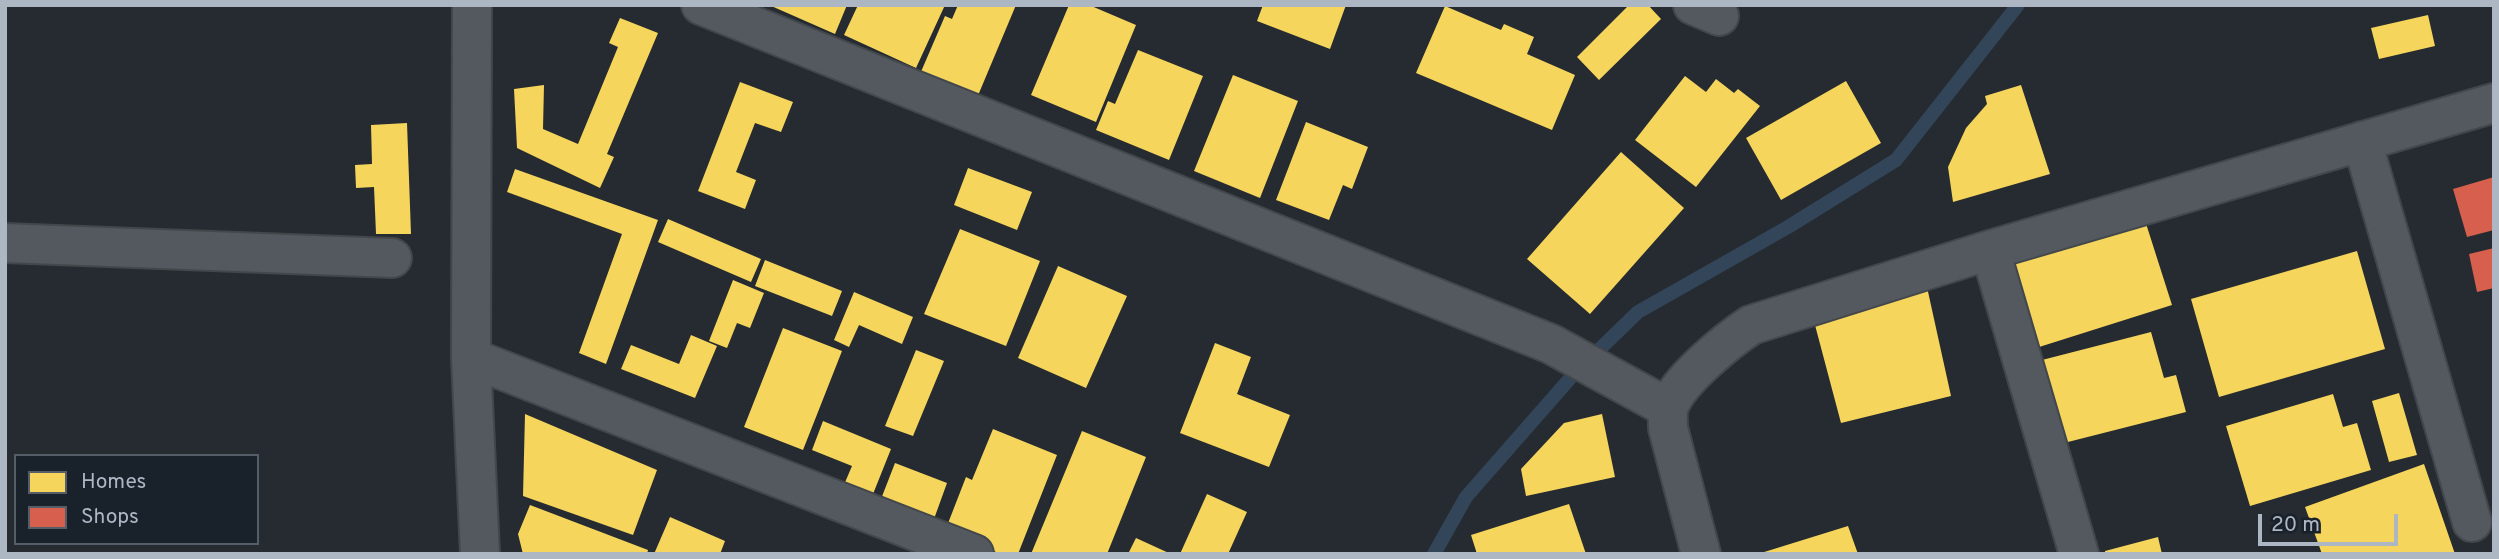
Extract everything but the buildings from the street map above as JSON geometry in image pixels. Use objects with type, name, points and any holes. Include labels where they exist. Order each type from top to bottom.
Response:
[{"type":"street","points":[[471,5],[471,358],[480,554]]},
{"type":"street","points":[[701,5],[1551,344],[1652,399],[1668,428],[1701,554]]},
{"type":"street","points":[[1652,399],[1679,390],[1729,340],[1751,325],[1990,250],[2494,103]]},
{"type":"street","points":[[2362,141],[2472,522]]},
{"type":"street","points":[[5,243],[392,258]]},
{"type":"street","points":[[1990,250],[2079,554]]},
{"type":"street","points":[[471,358],[974,554]]},
{"type":"waterway","points":[[1434,554],[1466,497],[1573,375],[1638,312],[1788,227],[1896,160],[2018,5]]}]
